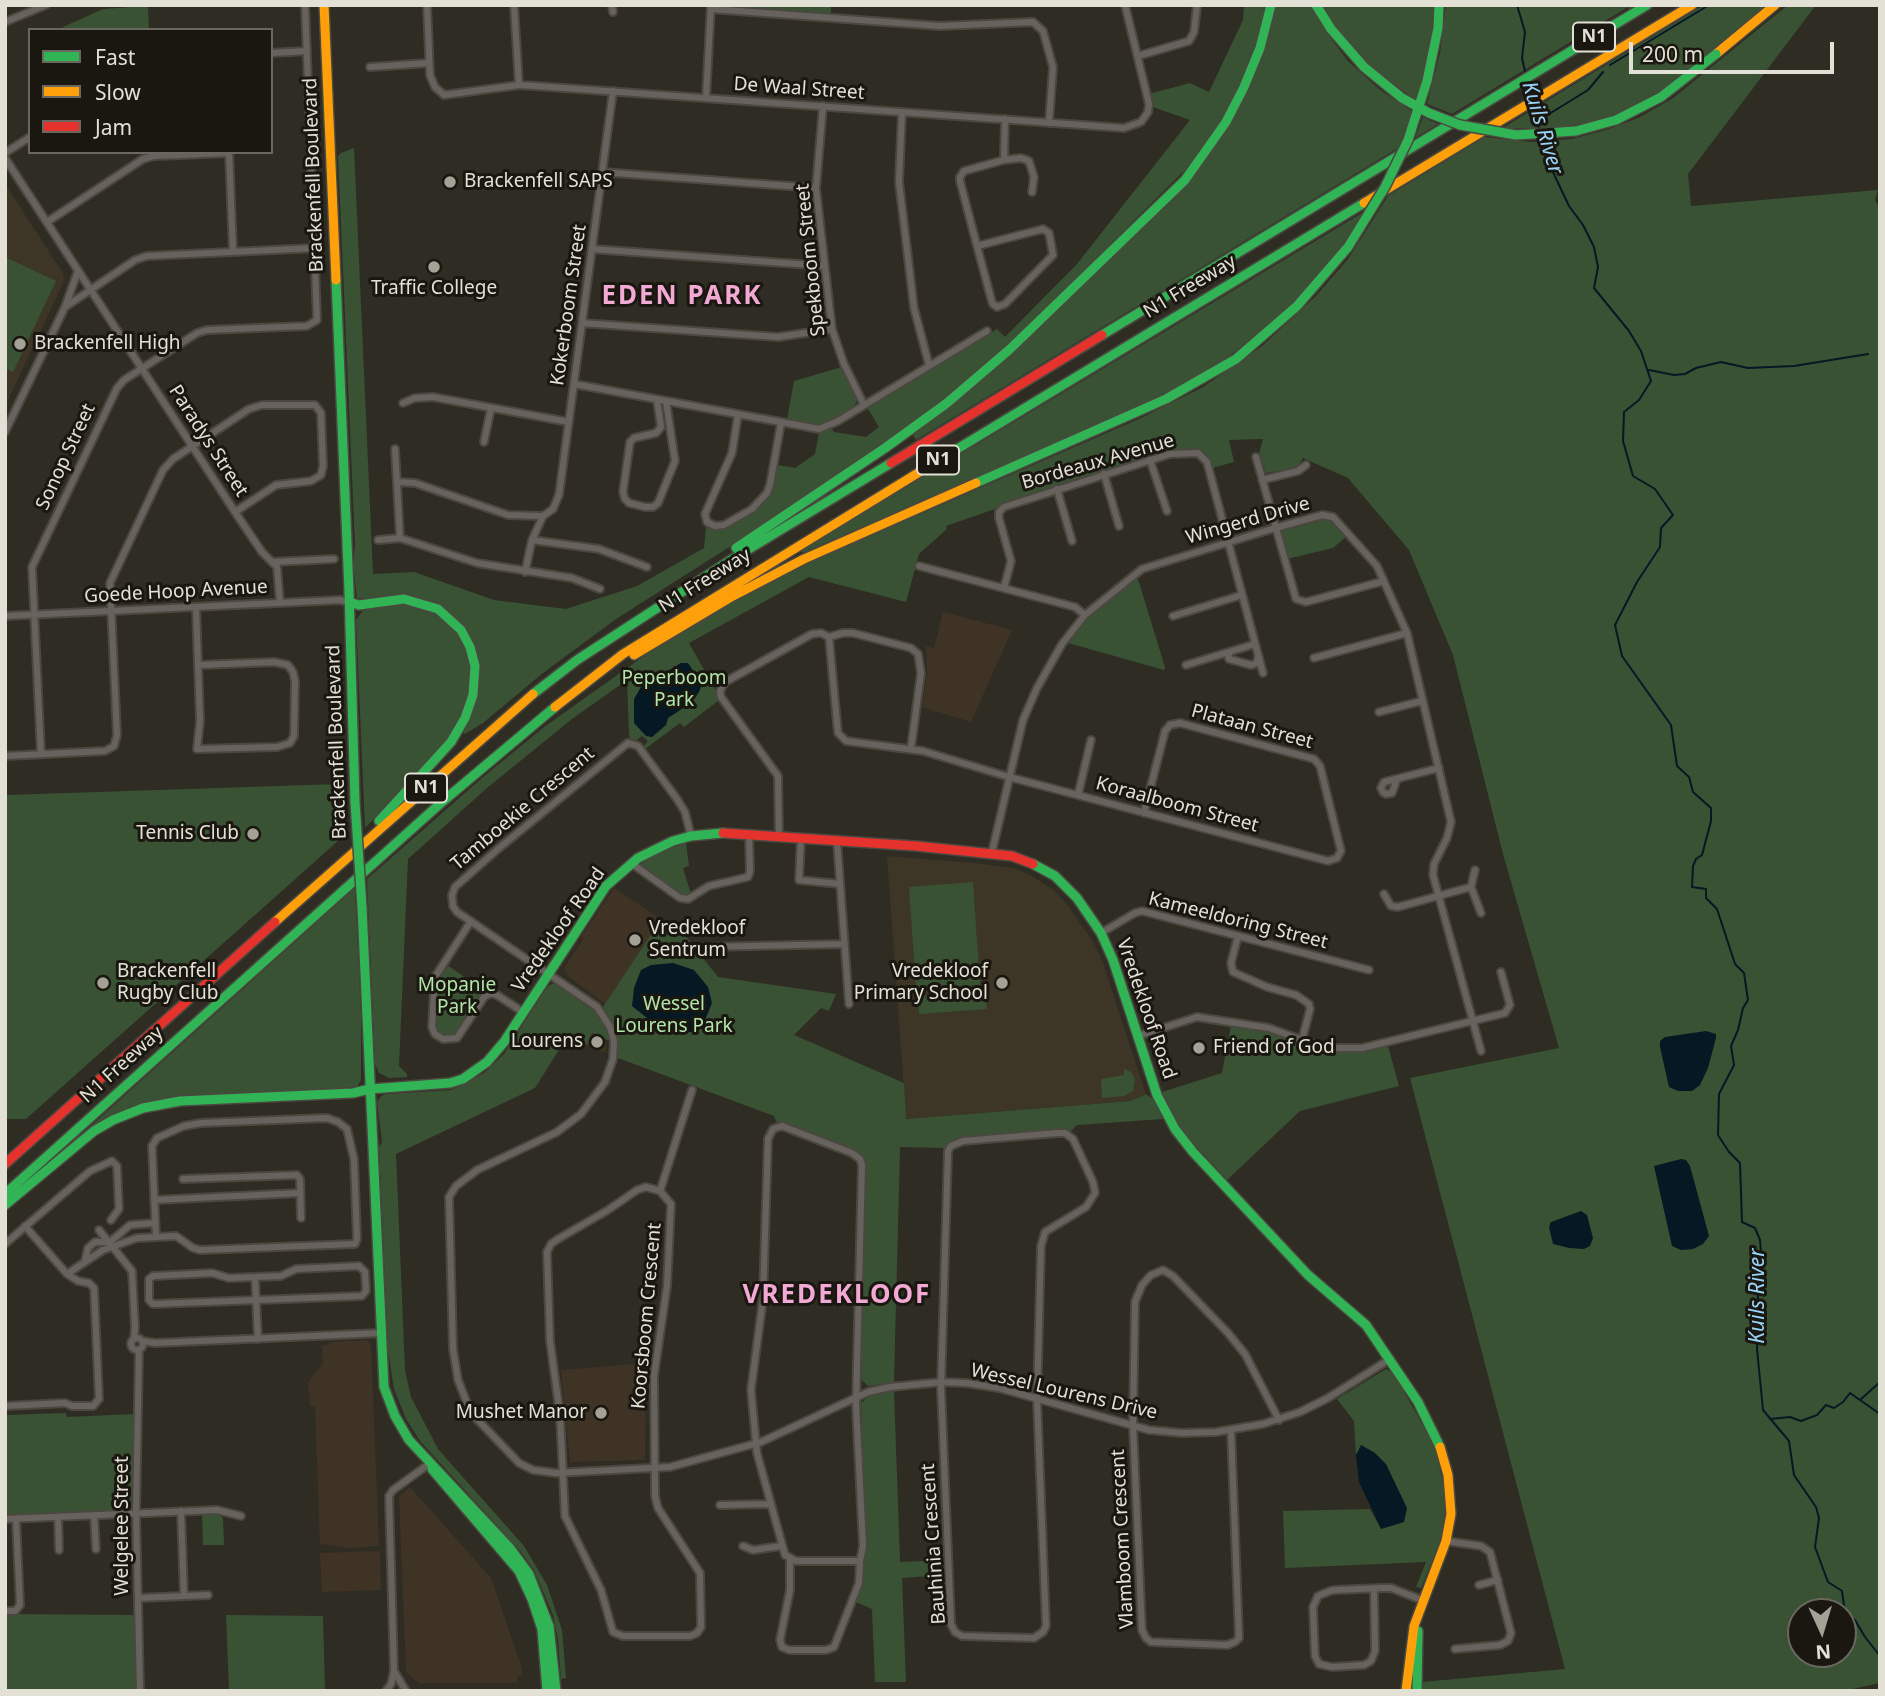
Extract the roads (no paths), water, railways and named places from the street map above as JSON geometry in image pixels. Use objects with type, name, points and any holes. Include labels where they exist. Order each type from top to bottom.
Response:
[{"type":"main road","name":"Brackenfell Boulevard","points":[[324,5],[355,802],[382,1369],[388,1400],[409,1440],[429,1464],[484,1518],[529,1574],[549,1626],[555,1691]]},
{"type":"main road","points":[[706,575],[726,556],[906,434],[947,403],[1010,349],[1185,180],[1213,143],[1244,87],[1260,48],[1271,5]]},
{"type":"main road","points":[[1317,5],[1331,29],[1371,74],[1402,98],[1429,113],[1460,125],[1516,135],[1576,131],[1616,120],[1661,97],[1775,5]]},
{"type":"main road","points":[[608,666],[639,652],[733,596],[804,559],[1166,399],[1236,359],[1297,306],[1348,247],[1385,187],[1408,140],[1430,69],[1438,28],[1439,5]]},
{"type":"main road","name":"N1 Freeway","points":[[5,1164],[553,678],[615,634],[706,575],[1647,5]]},
{"type":"main road","name":"N1 Freeway","points":[[5,1194],[452,793],[608,666],[722,591],[1692,5]]},
{"type":"main road","points":[[349,602],[359,604],[404,599],[438,609],[454,622],[466,638],[475,666],[473,695],[465,718],[451,742],[377,823],[369,839]]},
{"type":"main road","name":"Vredekloof Road","points":[[5,1205],[87,1136],[113,1119],[142,1108],[180,1101],[354,1093],[463,1079],[496,1052],[606,886],[631,863],[663,845],[691,836],[728,833],[992,852],[1022,858],[1055,876],[1077,898],[1101,932],[1113,960],[1161,1104],[1180,1137],[1308,1275],[1366,1325],[1418,1402],[1444,1457],[1452,1504],[1446,1541],[1414,1626],[1406,1691]]},
{"type":"main road","name":"Brackenfell Boulevard","points":[[429,1464],[434,1474],[505,1551],[519,1571],[542,1629],[547,1691]]},
{"type":"main road","name":"Vredekloof Road","points":[[1417,1691],[1419,1612]]},
{"type":"street","points":[[5,22],[46,5]]},
{"type":"street","points":[[65,307],[141,258],[156,255],[315,248],[305,5]]},
{"type":"street","points":[[370,67],[429,63],[427,5]]},
{"type":"street","points":[[514,5],[519,85]]},
{"type":"street","points":[[1125,5],[1138,56],[1189,41],[1193,37],[1197,5]]},
{"type":"street","points":[[706,98],[711,7],[940,26],[1033,22],[1043,31],[1053,68],[1049,122]]},
{"type":"street","points":[[273,53],[307,51]]},
{"type":"street","name":"De Waal Street","points":[[429,63],[435,87],[441,93],[451,95],[519,85],[1124,128],[1133,127],[1148,112],[1149,100],[1138,56]]},
{"type":"street","name":"Kokerboom Street","points":[[525,572],[532,540],[543,516],[553,509],[558,500],[613,91]]},
{"type":"street","name":"Spekboom Street","points":[[823,106],[816,188],[832,329],[844,364],[864,405]]},
{"type":"street","points":[[902,112],[899,182],[914,308],[929,365]]},
{"type":"street","points":[[1004,160],[1005,119]]},
{"type":"street","points":[[5,153],[28,138]]},
{"type":"street","points":[[47,222],[143,159],[153,156],[204,154]]},
{"type":"street","points":[[229,154],[233,251]]},
{"type":"street","name":"Paradys Street","points":[[5,158],[235,512],[262,552],[277,567],[281,603]]},
{"type":"street","points":[[977,246],[1043,229],[1049,233],[1053,256],[1005,304],[997,307],[992,302],[977,246],[960,177],[964,171],[1021,158],[1029,161],[1034,177],[1032,191]]},
{"type":"street","points":[[603,173],[816,188]]},
{"type":"street","name":"Sonop Street","points":[[41,754],[32,573],[35,559],[117,387],[192,335],[207,330],[307,326],[314,323],[318,315],[315,248]]},
{"type":"street","points":[[592,249],[825,266]]},
{"type":"street","points":[[5,432],[65,307],[78,271]]},
{"type":"street","points":[[582,323],[778,337],[832,329]]},
{"type":"street","points":[[574,384],[781,423],[824,428],[987,331]]},
{"type":"street","points":[[403,403],[415,398],[433,397],[569,422]]},
{"type":"street","points":[[657,400],[661,427],[656,433],[634,438],[630,442],[623,492],[629,503],[645,507],[653,507],[658,503],[675,461],[666,401]]},
{"type":"street","points":[[5,756],[105,751],[111,749],[116,742],[111,577],[166,464],[255,407],[310,404],[317,407],[321,413],[321,475],[311,481],[276,485],[235,512]]},
{"type":"street","points":[[484,442],[491,408]]},
{"type":"street","points":[[738,415],[732,453],[705,514],[707,522],[715,526],[724,525],[752,509],[767,493],[781,423]]},
{"type":"street","points":[[395,449],[400,538]]},
{"type":"street","name":"Bordeaux Avenue","points":[[1004,588],[1010,557],[999,512],[1007,505],[1170,454],[1194,453],[1205,458],[1263,673]]},
{"type":"street","points":[[1256,457],[1292,593],[1298,601],[1306,602],[1384,581]]},
{"type":"street","points":[[1150,460],[1167,511]]},
{"type":"street","points":[[1262,480],[1298,471],[1306,465]]},
{"type":"street","points":[[1104,474],[1119,526]]},
{"type":"street","points":[[397,482],[415,483],[508,515],[543,516]]},
{"type":"street","points":[[1057,489],[1072,541]]},
{"type":"street","name":"Wingerd Drive","points":[[992,852],[1021,727],[1037,688],[1062,643],[1086,615],[1135,572],[1275,528],[1322,515],[1333,517],[1377,566],[1407,633],[1451,822],[1450,832],[1433,868],[1480,1051]]},
{"type":"street","points":[[378,540],[400,538],[500,568],[572,578],[600,589]]},
{"type":"street","points":[[532,540],[599,549],[647,567]]},
{"type":"street","points":[[273,562],[334,559]]},
{"type":"street","points":[[919,566],[1075,607],[1086,615]]},
{"type":"street","points":[[1172,616],[1242,595]]},
{"type":"street","name":"Goede Hoop Avenue","points":[[5,615],[340,600],[349,602]]},
{"type":"street","points":[[196,607],[200,721],[197,749],[282,747],[290,743],[294,736],[295,681],[288,665],[274,662],[199,665]]},
{"type":"street","points":[[779,837],[778,776],[721,697],[720,691],[725,682],[812,634],[821,633],[830,637],[853,633],[911,648],[918,654],[921,673],[911,748]]},
{"type":"street","points":[[1314,658],[1407,633]]},
{"type":"street","name":"Koraalboom Street","points":[[830,637],[837,723],[840,736],[854,743],[911,748],[1009,777],[1328,861],[1337,858]]},
{"type":"street","points":[[1186,665],[1255,644]]},
{"type":"street","points":[[1230,652],[1229,659],[1251,665],[1256,663],[1258,657]]},
{"type":"street","points":[[1379,712],[1422,701]]},
{"type":"street","name":"Plataan Street","points":[[1144,813],[1166,731],[1170,725],[1180,723],[1317,761],[1342,848],[1337,858]]},
{"type":"street","points":[[1078,795],[1091,740]]},
{"type":"street","name":"Tamboekie Crescent","points":[[549,973],[471,922],[453,906],[452,895],[455,887],[624,744],[638,746],[677,799],[685,812],[691,836]]},
{"type":"street","points":[[1397,779],[1438,768]]},
{"type":"street","points":[[631,863],[680,898],[688,899],[709,886],[748,877],[749,835]]},
{"type":"street","points":[[801,838],[799,880],[840,884]]},
{"type":"street","points":[[837,841],[849,1004]]},
{"type":"street","points":[[1475,870],[1471,887],[1481,913]]},
{"type":"street","points":[[1384,894],[1391,906],[1398,907],[1471,887]]},
{"type":"street","name":"Kameeldoring Street","points":[[1101,932],[1135,912],[1142,911],[1369,970]]},
{"type":"street","points":[[471,922],[435,977],[432,1027],[435,1034],[448,1040],[460,1036],[484,997],[490,993],[523,1012]]},
{"type":"street","points":[[1238,936],[1231,963],[1233,972],[1308,1002],[1310,1009],[1302,1040]]},
{"type":"street","points":[[702,947],[844,944]]},
{"type":"street","points":[[1138,1036],[1197,1017],[1269,1028],[1332,1049],[1362,1048],[1503,1014],[1510,1003],[1501,972]]},
{"type":"street","name":"Wessel Lourens Drive","points":[[549,973],[592,1002],[602,1013],[614,1041],[610,1071],[593,1099],[565,1127],[469,1175],[450,1194],[448,1207],[455,1367],[463,1394],[476,1418],[519,1463],[541,1472],[563,1473],[654,1469],[756,1444],[857,1396],[883,1388],[942,1382],[989,1386],[1133,1426],[1183,1433],[1231,1430],[1279,1420],[1328,1398],[1390,1359]]},
{"type":"street","points":[[563,1473],[559,1408],[550,1340],[549,1248],[558,1239],[608,1210],[637,1189],[660,1191],[692,1090]]},
{"type":"street","points":[[85,1261],[88,1248],[96,1242],[123,1244],[132,1238],[179,1237],[200,1250],[355,1244],[354,1159],[348,1133],[338,1122],[327,1118],[194,1124],[184,1126],[153,1142],[156,1237]]},
{"type":"street","points":[[782,1126],[852,1153],[860,1159],[862,1165],[857,1396],[863,1546],[859,1583],[835,1645],[826,1650],[789,1650],[782,1647],[779,1640],[790,1590],[790,1559],[781,1546],[756,1444],[751,1391],[764,1299],[768,1139],[776,1128],[782,1126]]},
{"type":"street","name":"Bauhinia Crescent","points":[[1065,1133],[1077,1145],[1093,1182],[1095,1194],[1091,1203],[1047,1230],[1042,1240],[1037,1399],[1046,1626],[1040,1635],[1034,1638],[962,1636],[955,1632],[951,1625],[942,1382],[948,1151],[951,1146],[963,1141],[1065,1133]]},
{"type":"street","points":[[5,1244],[90,1171],[112,1161],[117,1166],[119,1209],[111,1220]]},
{"type":"street","points":[[183,1179],[295,1174],[299,1177],[301,1218]]},
{"type":"street","name":"Koorsboom Crescent","points":[[563,1473],[566,1520],[601,1590],[612,1632],[623,1636],[692,1635],[701,1627],[700,1573],[656,1502],[654,1376],[667,1286],[671,1208],[670,1200],[660,1191]]},
{"type":"street","points":[[154,1200],[300,1194]]},
{"type":"street","points":[[67,1274],[85,1261],[96,1257],[112,1244],[124,1228],[155,1223]]},
{"type":"street","points":[[5,1406],[65,1403],[72,1406],[93,1406],[98,1402],[94,1290],[89,1283],[78,1281],[67,1274],[25,1226]]},
{"type":"street","name":"Welgelee Street","points":[[99,1230],[132,1271],[138,1344],[136,1513],[141,1691]]},
{"type":"street","points":[[359,1266],[364,1269],[366,1291],[362,1296],[256,1301],[153,1304],[149,1300],[149,1279],[153,1276],[212,1273],[229,1278],[284,1276],[296,1269],[359,1266]]},
{"type":"street","points":[[1133,1426],[1136,1295],[1151,1275],[1163,1270],[1173,1276],[1245,1354],[1279,1420]]},
{"type":"street","points":[[255,1277],[257,1339]]},
{"type":"street","points":[[138,1344],[381,1334]]},
{"type":"street","name":"Vlamboom Crescent","points":[[1133,1426],[1144,1636],[1154,1642],[1215,1645],[1233,1644],[1239,1638],[1240,1632],[1231,1430]]},
{"type":"street","points":[[386,1691],[394,1671],[388,1499],[393,1490],[429,1464]]},
{"type":"street","points":[[720,1505],[770,1504]]},
{"type":"street","points":[[5,1519],[216,1510],[241,1516]]},
{"type":"street","points":[[181,1511],[184,1596]]},
{"type":"street","points":[[94,1515],[96,1549]]},
{"type":"street","points":[[58,1517],[59,1550]]},
{"type":"street","points":[[5,1611],[15,1611],[20,1605],[16,1518]]},
{"type":"street","points":[[1446,1541],[1486,1549],[1492,1556],[1510,1627],[1508,1641],[1500,1646],[1454,1649]]},
{"type":"street","points":[[743,1546],[753,1550],[781,1546]]},
{"type":"street","points":[[790,1559],[860,1561]]},
{"type":"street","points":[[1479,1585],[1498,1580]]},
{"type":"street","points":[[1374,1589],[1375,1651],[1371,1661],[1364,1665],[1332,1667],[1319,1664],[1315,1656],[1315,1598],[1330,1591],[1374,1589],[1396,1589],[1422,1600]]},
{"type":"street","points":[[138,1598],[208,1595]]},
{"type":"street","points":[[394,1671],[406,1691]]},
{"type":"water","points":[[681,663],[688,663],[702,684],[699,692],[691,703],[668,718],[666,725],[652,737],[646,736],[634,723],[634,699],[641,687]]},
{"type":"water","points":[[673,963],[694,970],[708,987],[712,1003],[705,1020],[692,1032],[676,1032],[647,1018],[632,1006],[634,988],[641,970],[651,965]]},
{"type":"water","points":[[1706,1031],[1716,1034],[1716,1038],[1700,1085],[1692,1091],[1678,1091],[1669,1087],[1660,1041],[1665,1037]]},
{"type":"water","points":[[1686,1160],[1690,1166],[1709,1236],[1703,1244],[1693,1249],[1681,1250],[1672,1246],[1654,1166]]},
{"type":"water","points":[[1581,1211],[1587,1215],[1593,1238],[1590,1246],[1584,1249],[1553,1244],[1549,1227],[1551,1222]]},
{"type":"water","points":[[1361,1445],[1375,1453],[1386,1464],[1407,1508],[1404,1522],[1381,1529],[1359,1482],[1356,1455]]},
{"type":"waterway","name":"Kuils River","points":[[1517,5],[1525,32],[1522,58],[1526,75]]},
{"type":"waterway","points":[[1610,65],[1709,5]]},
{"type":"waterway","points":[[1535,114],[1549,114],[1588,90],[1603,72]]},
{"type":"waterway","name":"Kuils River","points":[[1527,83],[1531,99]]},
{"type":"waterway","name":"Kuils River","points":[[1533,107],[1539,129]]},
{"type":"waterway","name":"Kuils River","points":[[1541,138],[1569,206],[1594,247],[1598,267],[1594,288],[1629,331],[1641,351],[1651,381],[1639,400],[1624,412],[1623,441],[1633,476],[1655,489],[1673,515],[1661,528],[1660,547],[1637,582],[1615,625],[1622,656],[1671,725],[1677,766],[1689,777],[1693,792],[1711,808],[1711,821],[1702,855],[1696,859],[1693,866],[1692,887],[1706,889],[1706,898],[1717,909],[1735,964],[1744,973],[1748,1000],[1731,1046],[1734,1065],[1719,1094],[1718,1135],[1740,1163],[1742,1222],[1755,1228],[1760,1240],[1762,1264],[1758,1292],[1757,1349],[1763,1410],[1789,1441],[1794,1475],[1816,1507],[1819,1518],[1815,1547],[1828,1582],[1842,1591],[1845,1613],[1855,1620],[1880,1656]]},
{"type":"waterway","points":[[1649,370],[1674,375],[1721,362],[1748,368],[1794,366],[1868,354]]},
{"type":"waterway","points":[[1860,1400],[1880,1382]]},
{"type":"waterway","points":[[1770,1419],[1790,1417],[1801,1421],[1817,1415],[1826,1405],[1834,1408],[1850,1393],[1880,1414]]},
{"type":"place","name":"Brackenfell SAPS","points":[[450,182]]},
{"type":"place","name":"Traffic College","points":[[434,267]]},
{"type":"place","name":"Brackenfell High","points":[[20,344]]},
{"type":"place","name":"Tennis Club","points":[[253,834]]},
{"type":"place","name":"Vredekloof Sentrum","points":[[635,940]]},
{"type":"place","name":"Brackenfell Rugby Club","points":[[103,983]]},
{"type":"place","name":"Vredekloof Primary School","points":[[1002,983]]},
{"type":"place","name":"Lourens","points":[[597,1042]]},
{"type":"place","name":"Friend of God","points":[[1199,1048]]},
{"type":"place","name":"Mushet Manor","points":[[601,1413]]},
{"type":"district","name":"EDEN PARK","points":[[682,297]]},
{"type":"district","name":"VREDEKLOOF","points":[[837,1296]]},
{"type":"park label","name":"Peperboom Park","points":[[674,690]]},
{"type":"park label","name":"Mopanie Park","points":[[457,997]]},
{"type":"park label","name":"Wessel Lourens Park","points":[[674,1016]]}]
